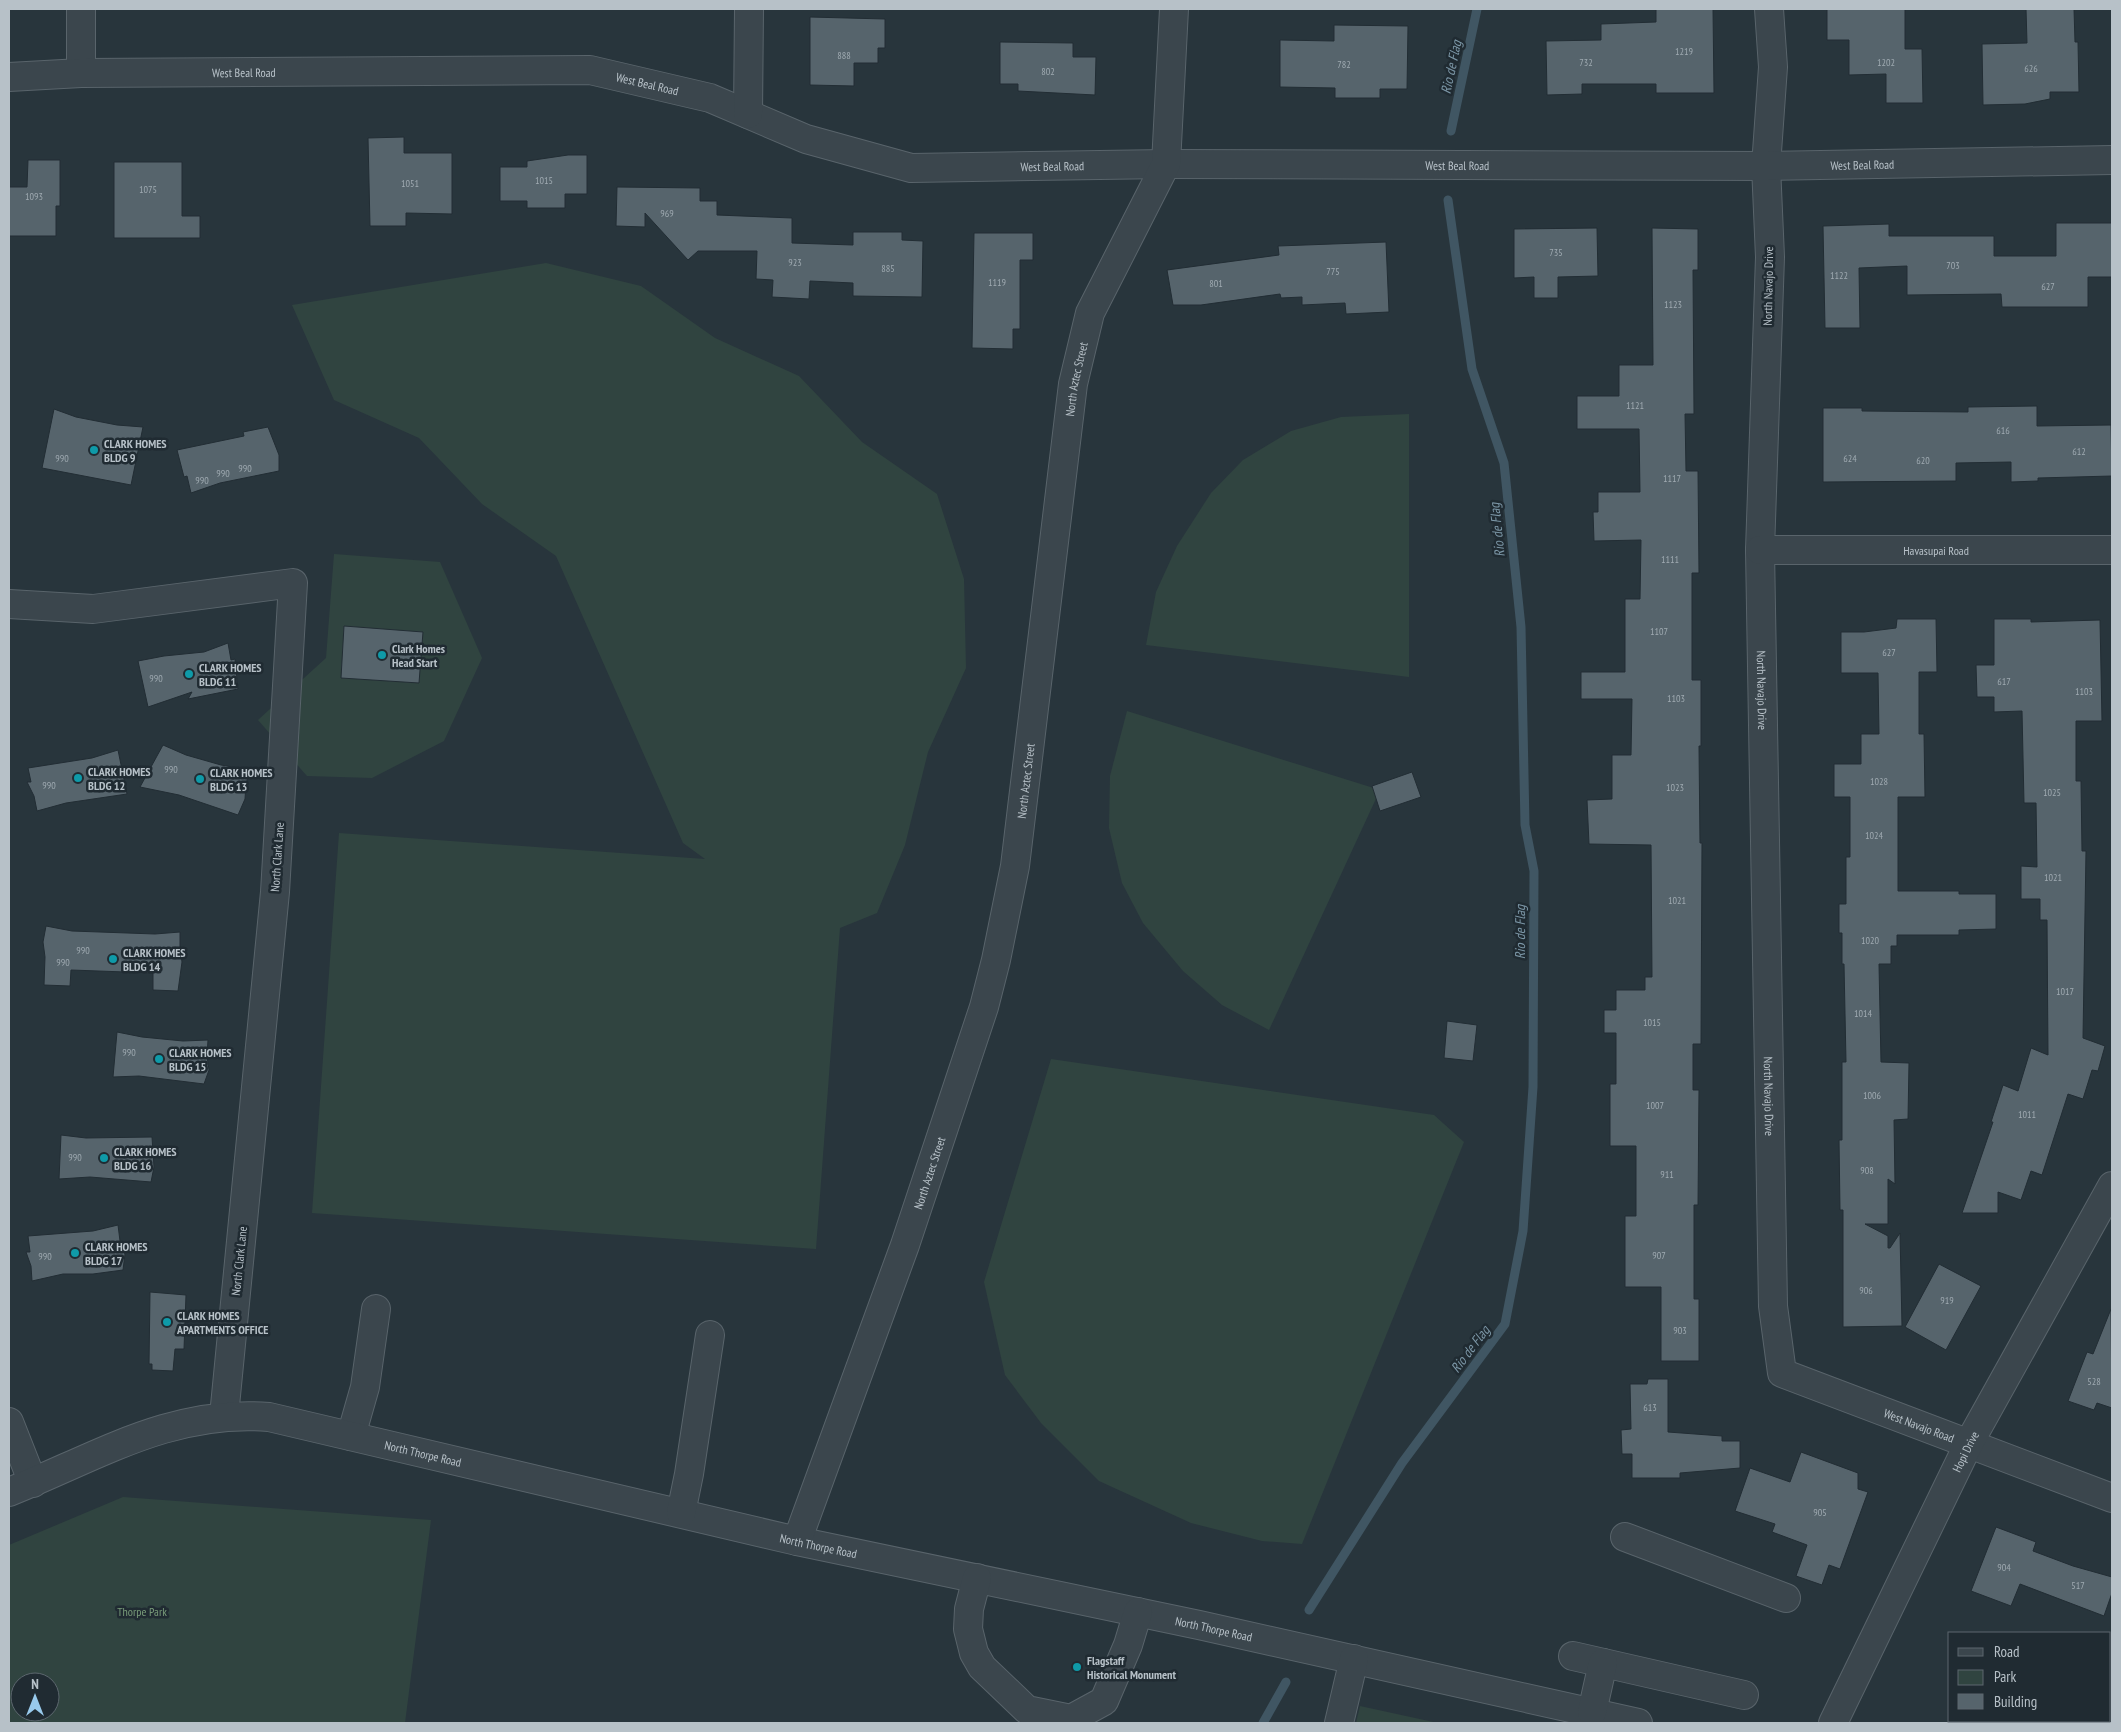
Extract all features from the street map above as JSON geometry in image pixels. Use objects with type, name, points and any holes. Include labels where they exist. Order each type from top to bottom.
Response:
[{"type":"street","points":[[81,9],[81,73]]},
{"type":"street","points":[[748,114],[749,9]]},
{"type":"street","name":"North Aztec Street","points":[[797,1541],[902,1254],[984,1007],[996,960],[1015,866],[1073,384],[1090,313],[1166,164],[1174,9]]},
{"type":"street","name":"North Navajo Drive","points":[[1769,9],[1773,67],[1766,166],[1770,257],[1760,550],[1773,1306],[1782,1373]]},
{"type":"street","name":"West Beal Road","points":[[9,77],[81,73],[590,70],[710,98],[806,140],[911,168],[1166,164],[1766,166],[2112,160]]},
{"type":"street","name":"Havasupai Road","points":[[1760,550],[2112,550]]},
{"type":"street","name":"North Clark Lane","points":[[9,604],[93,609],[293,583],[275,892],[224,1416]]},
{"type":"street","name":"Hopi Drive","points":[[1833,1723],[1968,1443],[2112,1186]]},
{"type":"street","points":[[352,1436],[365,1387],[376,1309]]},
{"type":"street","points":[[681,1514],[710,1335]]},
{"type":"street","name":"West Navajo Road","points":[[1782,1373],[2112,1498]]},
{"type":"street","name":"North Thorpe Road","points":[[21,1488],[153,1431],[180,1423],[224,1416],[269,1417],[797,1541],[1138,1612],[1638,1723]]},
{"type":"street","points":[[9,1422],[21,1488]]},
{"type":"street","points":[[1625,1537],[1786,1598]]},
{"type":"street","points":[[977,1578],[969,1609],[968,1628],[974,1652],[982,1667],[1026,1710],[1071,1718],[1104,1701],[1128,1645],[1138,1612]]},
{"type":"street","points":[[1573,1656],[1744,1695]]},
{"type":"street","points":[[1339,1723],[1354,1659]]},
{"type":"street","points":[[1592,1712],[1603,1663]]},
{"type":"green space","points":[[546,263],[641,286],[715,338],[799,376],[862,442],[937,494],[964,579],[966,668],[928,752],[905,845],[877,913],[840,928],[816,1249],[312,1213],[339,833],[705,859],[683,843],[556,556],[482,504],[419,438],[334,400],[292,305]]},
{"type":"green space","points":[[1409,414],[1409,677],[1146,645],[1156,592],[1177,546],[1211,493],[1243,460],[1291,431],[1341,417]]},
{"type":"green space","points":[[334,554],[440,562],[482,658],[444,741],[372,778],[307,776],[258,720],[326,658]]},
{"type":"green space","points":[[1127,711],[1380,790],[1269,1030],[1222,1005],[1183,971],[1143,923],[1122,883],[1109,828],[1110,776]]},
{"type":"green space","points":[[1051,1059],[1434,1115],[1464,1142],[1302,1544],[1262,1541],[1191,1523],[1099,1481],[1041,1423],[1005,1375],[984,1282]]},
{"type":"green space","name":"Thorpe Park","points":[[123,1497],[431,1520],[405,1723],[9,1723],[9,1545]]},
{"type":"green space","points":[[1360,1706],[1438,1723],[1356,1723]]},
{"type":"building","points":[[1656,9],[1713,9],[1714,93],[1656,93],[1656,84],[1582,84],[1582,94],[1547,95],[1546,41],[1601,40],[1601,24],[1656,22]]},
{"type":"building","points":[[1827,9],[1905,9],[1905,49],[1922,49],[1923,103],[1886,103],[1886,74],[1849,75],[1849,40],[1827,40]]},
{"type":"building","points":[[2026,9],[2074,9],[2075,42],[2078,42],[2079,92],[2050,92],[2050,99],[2025,104],[1983,105],[1982,44],[2027,43]]},
{"type":"building","points":[[810,17],[885,19],[885,48],[878,48],[878,63],[854,63],[854,86],[810,85]]},
{"type":"building","points":[[1334,25],[1408,26],[1407,89],[1380,89],[1380,98],[1335,98],[1335,88],[1280,87],[1280,40],[1334,41]]},
{"type":"building","points":[[1000,42],[1073,43],[1073,57],[1096,57],[1095,95],[1018,91],[1018,84],[1000,84]]},
{"type":"building","points":[[404,137],[404,153],[452,153],[452,214],[406,213],[406,226],[370,226],[368,138]]},
{"type":"building","points":[[568,155],[587,155],[587,194],[565,194],[565,208],[527,208],[527,201],[500,201],[500,167],[527,167],[527,161]]},
{"type":"building","points":[[28,160],[60,160],[60,206],[56,206],[56,236],[9,236],[9,187],[27,187]]},
{"type":"building","points":[[114,162],[182,162],[182,216],[200,216],[200,238],[114,238]]},
{"type":"building","points":[[617,187],[700,188],[700,201],[717,201],[717,215],[792,218],[792,243],[853,245],[853,232],[902,232],[902,240],[923,241],[922,297],[853,296],[853,283],[810,281],[809,299],[772,297],[773,280],[756,279],[757,251],[698,251],[688,260],[645,213],[645,227],[616,226]]},
{"type":"building","points":[[2056,223],[2112,223],[2112,277],[2088,277],[2088,307],[2002,307],[2001,294],[1907,295],[1907,266],[1859,268],[1860,328],[1825,328],[1823,226],[1889,224],[1889,236],[1994,236],[1994,256],[2056,256]]},
{"type":"building","points":[[1597,228],[1598,276],[1558,277],[1558,298],[1534,298],[1534,277],[1514,278],[1514,229]]},
{"type":"building","points":[[1652,228],[1698,229],[1698,270],[1693,270],[1694,414],[1685,414],[1686,471],[1698,471],[1699,573],[1692,573],[1692,680],[1701,680],[1701,746],[1699,746],[1700,843],[1702,843],[1701,1044],[1693,1044],[1693,1090],[1699,1090],[1698,1205],[1694,1205],[1694,1299],[1699,1299],[1699,1361],[1661,1361],[1661,1287],[1625,1287],[1625,1216],[1636,1216],[1636,1146],[1610,1146],[1610,1084],[1616,1084],[1616,1033],[1604,1033],[1604,1010],[1616,1010],[1616,990],[1645,990],[1645,977],[1652,977],[1651,845],[1589,844],[1587,800],[1612,799],[1612,755],[1631,755],[1632,699],[1581,699],[1581,672],[1625,672],[1625,599],[1640,599],[1641,540],[1594,541],[1593,512],[1598,512],[1598,492],[1640,492],[1639,429],[1577,429],[1577,396],[1619,396],[1619,365],[1653,365]]},
{"type":"building","points":[[974,233],[1033,233],[1033,260],[1020,260],[1020,329],[1013,329],[1013,349],[972,348]]},
{"type":"building","points":[[1386,242],[1389,312],[1346,314],[1345,303],[1302,305],[1302,297],[1281,298],[1280,294],[1201,305],[1173,305],[1167,270],[1279,255],[1278,246]]},
{"type":"building","points":[[2037,406],[2037,426],[2111,425],[2112,476],[2038,478],[2038,481],[2011,482],[2011,462],[1956,463],[1956,481],[1823,482],[1823,408],[1862,408],[1862,411],[1968,412],[1968,407]]},
{"type":"building","name":"CLARK HOMES BLDG 9","points":[[54,409],[76,417],[117,425],[143,427],[131,485],[42,468]]},
{"type":"building","name":"CLARK HOMES BLDG 9","points":[[268,427],[279,455],[279,471],[220,483],[191,493],[187,476],[184,477],[177,450],[244,436],[243,432]]},
{"type":"building","points":[[1897,619],[1936,619],[1937,672],[1919,672],[1919,734],[1924,734],[1925,797],[1898,797],[1898,891],[1959,891],[1959,894],[1996,894],[1996,929],[1959,930],[1959,935],[1897,935],[1897,946],[1891,946],[1891,964],[1879,964],[1881,1062],[1909,1063],[1908,1119],[1894,1120],[1895,1184],[1888,1179],[1888,1224],[1865,1224],[1888,1236],[1888,1248],[1890,1248],[1900,1233],[1902,1326],[1843,1327],[1843,1210],[1840,1210],[1839,1140],[1842,1140],[1842,1062],[1846,1062],[1844,964],[1842,964],[1842,933],[1839,933],[1839,904],[1846,904],[1846,857],[1850,857],[1850,797],[1834,797],[1834,764],[1861,764],[1861,734],[1879,734],[1878,673],[1841,673],[1841,632],[1864,632],[1896,628]]},
{"type":"building","points":[[1994,619],[2031,619],[2031,622],[2100,620],[2102,721],[2076,721],[2076,781],[2081,781],[2082,851],[2086,851],[2083,1038],[2105,1046],[2098,1071],[2092,1070],[2083,1099],[2068,1094],[2042,1175],[2031,1171],[2021,1200],[1998,1192],[1998,1213],[1962,1213],[1993,1122],[1991,1122],[2003,1085],[2018,1091],[2031,1048],[2048,1055],[2047,920],[2040,920],[2040,899],[2021,899],[2021,866],[2037,867],[2036,803],[2024,803],[2022,711],[1994,712],[1994,697],[1977,697],[1976,665],[1994,665]]},
{"type":"building","name":"Clark Homes Head Start","points":[[344,626],[423,632],[419,683],[341,678]]},
{"type":"building","name":"CLARK HOMES BLDG 11","points":[[228,643],[231,660],[235,659],[238,689],[188,699],[192,692],[148,707],[138,661],[204,652]]},
{"type":"building","name":"CLARK HOMES BLDG 13","points":[[163,745],[186,755],[221,765],[250,770],[246,784],[245,799],[238,815],[179,795],[140,787]]},
{"type":"building","name":"CLARK HOMES BLDG 12","points":[[118,750],[127,794],[66,803],[37,811],[34,796],[27,782],[31,782],[28,768],[92,758]]},
{"type":"building","points":[[1412,772],[1421,797],[1380,811],[1372,786]]},
{"type":"building","name":"CLARK HOMES BLDG 14","points":[[46,926],[72,931],[155,934],[180,932],[182,962],[178,991],[153,990],[153,973],[71,970],[70,986],[44,985],[45,957],[43,942]]},
{"type":"building","points":[[1447,1021],[1477,1025],[1473,1061],[1444,1058]]},
{"type":"building","name":"CLARK HOMES BLDG 15","points":[[117,1032],[142,1037],[183,1041],[208,1040],[207,1056],[209,1070],[204,1084],[139,1076],[113,1077]]},
{"type":"building","name":"CLARK HOMES BLDG 16","points":[[61,1135],[86,1138],[152,1137],[154,1167],[151,1182],[90,1177],[59,1179]]},
{"type":"building","name":"CLARK HOMES BLDG 17","points":[[118,1225],[120,1241],[125,1254],[123,1270],[93,1274],[63,1274],[32,1281],[31,1266],[26,1252],[30,1252],[28,1236],[93,1231]]},
{"type":"building","points":[[1939,1264],[1981,1286],[1946,1350],[1905,1327]]},
{"type":"building","name":"CLARK HOMES APARTMENTS OFFICE","points":[[150,1292],[186,1295],[184,1349],[175,1349],[173,1371],[152,1370],[152,1364],[149,1364]]},
{"type":"building","points":[[2111,1309],[2112,1408],[2097,1403],[2094,1410],[2068,1401],[2087,1352],[2093,1354]]},
{"type":"building","points":[[1648,1379],[1668,1379],[1668,1432],[1722,1436],[1722,1441],[1740,1441],[1740,1468],[1680,1473],[1680,1478],[1632,1478],[1632,1454],[1622,1454],[1621,1430],[1631,1429],[1630,1384],[1647,1384]]},
{"type":"building","points":[[1801,1452],[1858,1473],[1858,1489],[1868,1492],[1840,1569],[1829,1565],[1822,1585],[1796,1576],[1807,1545],[1772,1532],[1775,1524],[1735,1511],[1750,1468],[1790,1482]]},
{"type":"building","points":[[1996,1527],[2036,1542],[2033,1551],[2073,1566],[2112,1577],[2112,1593],[2104,1616],[2020,1584],[2011,1606],[1971,1591]]},
{"type":"waterway","name":"Rio de Flag","points":[[1451,131],[1477,9]]},
{"type":"waterway","name":"Rio de Flag","points":[[1309,1610],[1402,1463],[1505,1324],[1523,1231],[1533,1087],[1534,871],[1525,825],[1521,627],[1504,463],[1472,369],[1448,200]]},
{"type":"waterway","name":"Rio de Flag","points":[[1263,1723],[1286,1682]]},
{"type":"place","name":"CLARK HOMES BLDG 9","points":[[94,450]]},
{"type":"place","name":"Clark Homes Head Start","points":[[382,655]]},
{"type":"place","name":"CLARK HOMES BLDG 11","points":[[189,674]]},
{"type":"place","name":"CLARK HOMES BLDG 12","points":[[78,778]]},
{"type":"place","name":"CLARK HOMES BLDG 13","points":[[200,779]]},
{"type":"place","name":"CLARK HOMES BLDG 14","points":[[113,959]]},
{"type":"place","name":"CLARK HOMES BLDG 15","points":[[159,1059]]},
{"type":"place","name":"CLARK HOMES BLDG 16","points":[[104,1158]]},
{"type":"place","name":"CLARK HOMES BLDG 17","points":[[75,1253]]},
{"type":"place","name":"CLARK HOMES APARTMENTS OFFICE","points":[[167,1322]]},
{"type":"place","name":"Flagstaff Historical Monument","points":[[1077,1667]]}]
